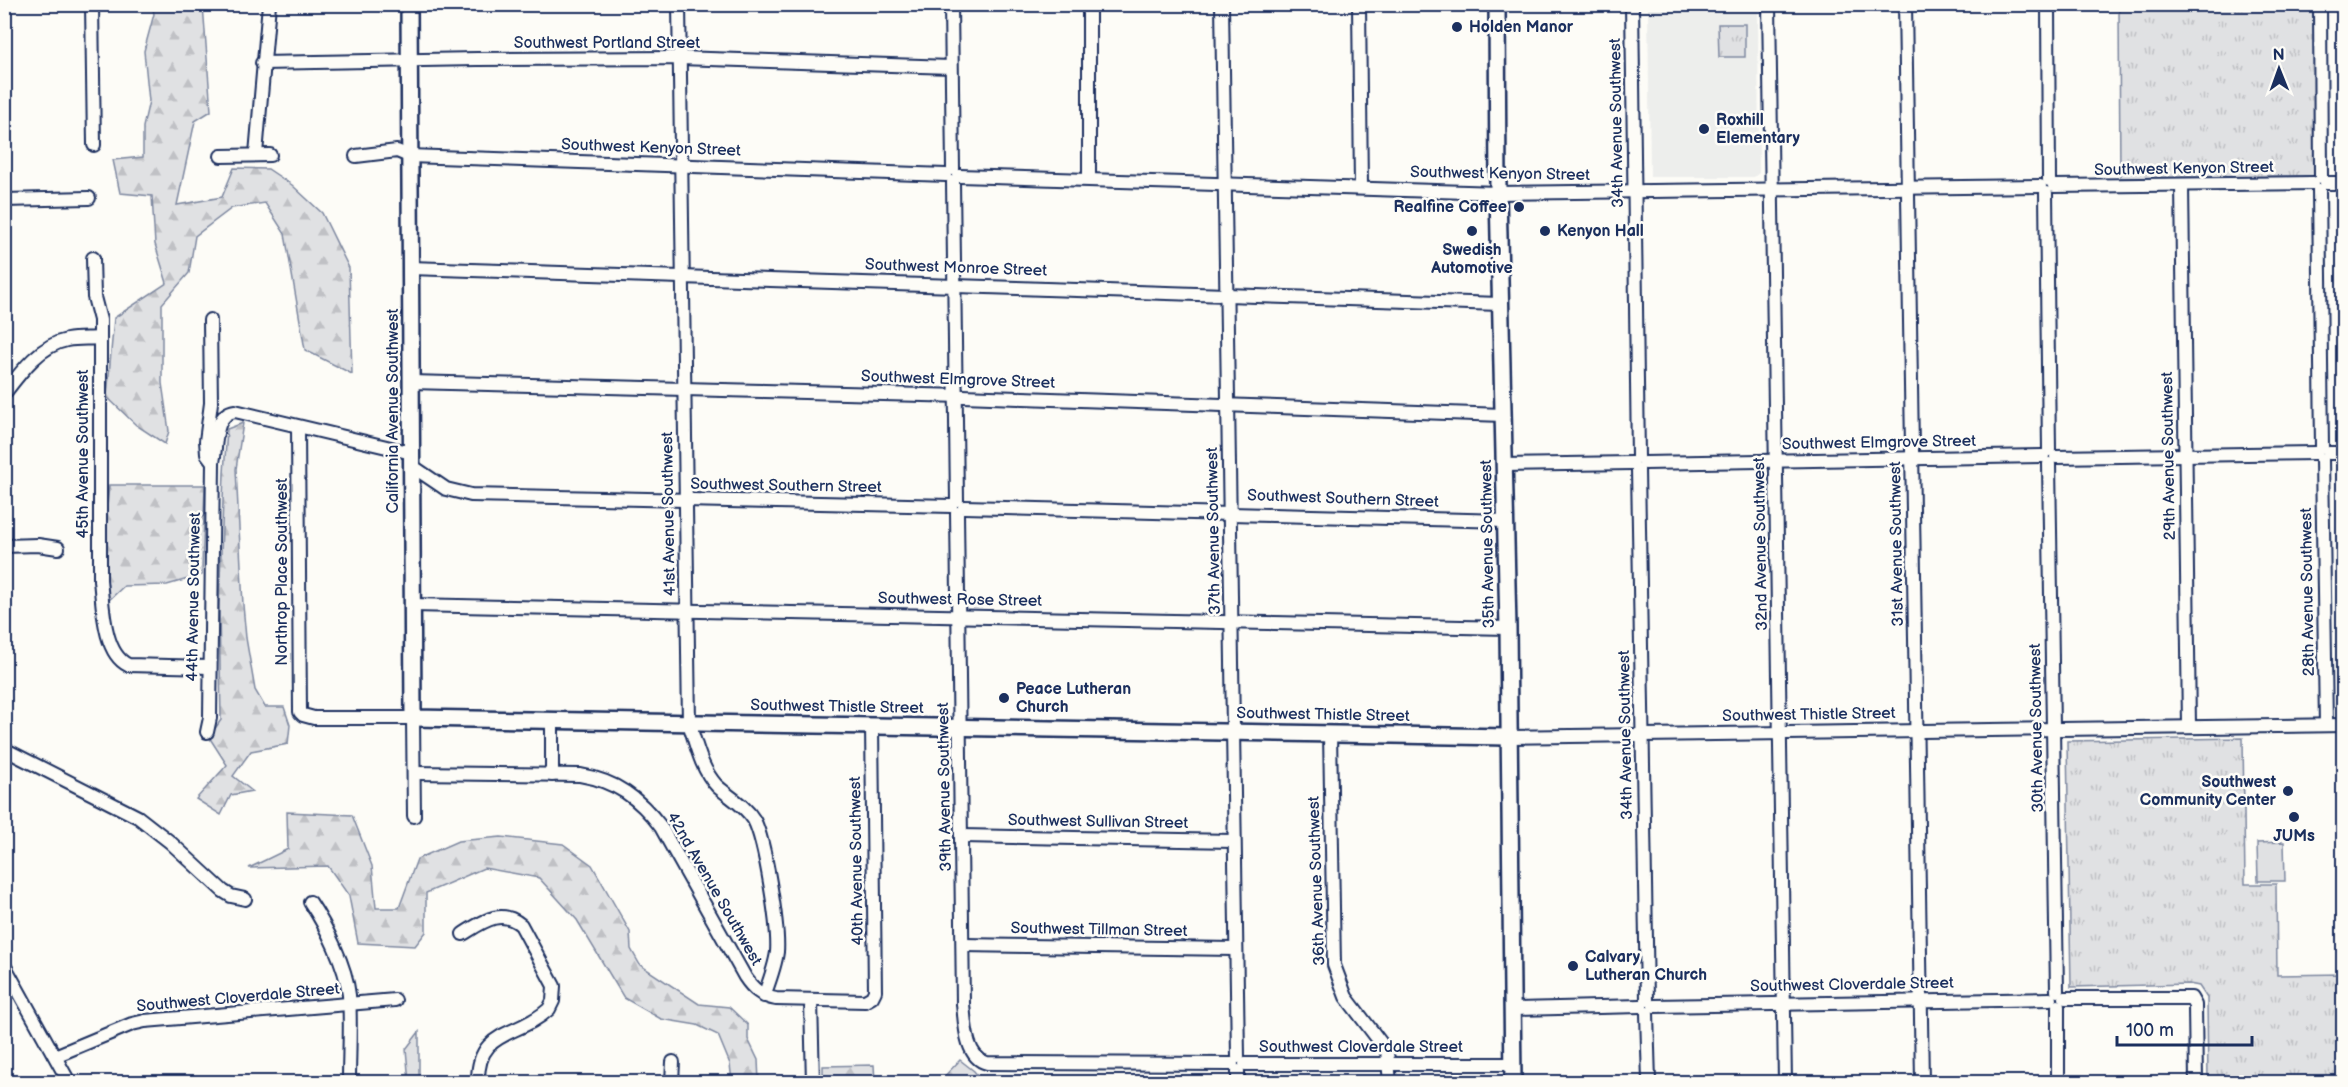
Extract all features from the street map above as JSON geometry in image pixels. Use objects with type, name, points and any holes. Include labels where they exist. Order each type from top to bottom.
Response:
[{"type":"main road","name":"California Avenue Southwest","points":[[409,4],[413,718]]},
{"type":"main road","name":"35th Avenue Southwest","points":[[1497,4],[1498,193],[1508,628],[1513,1083]]},
{"type":"main road","name":"Southwest Thistle Street","points":[[413,718],[1508,737]]},
{"type":"street","points":[[92,4],[94,145]]},
{"type":"street","points":[[256,154],[262,63],[269,4]]},
{"type":"street","name":"41st Avenue Southwest","points":[[679,4],[689,723],[703,766],[709,776],[722,791],[749,813],[761,840],[775,923],[777,951],[774,968],[764,996]]},
{"type":"street","name":"39th Avenue Southwest","points":[[951,4],[963,945],[965,1023],[969,1042],[977,1059]]},
{"type":"street","points":[[1089,4],[1089,180]]},
{"type":"street","name":"37th Avenue Southwest","points":[[1222,4],[1238,1068]]},
{"type":"street","points":[[1359,4],[1361,188]]},
{"type":"street","name":"34th Avenue Southwest","points":[[1632,4],[1649,1083]]},
{"type":"street","name":"32nd Avenue Southwest","points":[[1769,4],[1785,1083]]},
{"type":"street","name":"31st Avenue Southwest","points":[[1905,4],[1922,1083]]},
{"type":"street","name":"30th Avenue Southwest","points":[[2048,4],[2049,457],[2058,1083]]},
{"type":"street","name":"28th Avenue Southwest","points":[[2320,4],[2326,725]]},
{"type":"street","name":"Southwest Portland Street","points":[[262,63],[680,58],[951,67]]},
{"type":"street","name":"Southwest Kenyon Street","points":[[356,156],[397,151],[409,156],[1498,193],[2343,183]]},
{"type":"street","points":[[221,156],[270,155]]},
{"type":"street","name":"29th Avenue Southwest","points":[[2182,185],[2189,726]]},
{"type":"street","points":[[4,200],[89,198]]},
{"type":"street","name":"45th Avenue Southwest","points":[[93,258],[94,297],[99,313],[100,569],[103,605],[112,650],[122,662],[128,665],[210,667]]},
{"type":"street","name":"Southwest Monroe Street","points":[[410,268],[1500,304]]},
{"type":"street","name":"44th Avenue Southwest","points":[[210,320],[211,402],[206,441],[207,454],[213,462]]},
{"type":"street","points":[[4,394],[48,347],[64,340],[99,338]]},
{"type":"street","name":"Southwest Elmgrove Street","points":[[411,382],[956,396],[1503,415]]},
{"type":"street","name":"44th Avenue Southwest","points":[[207,732],[210,717],[213,462],[220,419],[228,412]]},
{"type":"street","name":"Southwest Southern Street","points":[[228,412],[243,412],[412,459],[446,489],[471,495],[1229,512],[1506,521]]},
{"type":"street","name":"Northrop Place Southwest","points":[[298,427],[299,708],[303,715]]},
{"type":"street","name":"Southwest Elmgrove Street","points":[[1504,465],[2343,453]]},
{"type":"street","points":[[4,546],[38,545],[58,548]]},
{"type":"street","name":"Southwest Rose Street","points":[[412,605],[1508,628]]},
{"type":"street","name":"Southwest Thistle Street","points":[[303,715],[314,718],[413,718]]},
{"type":"street","name":"California Avenue Southwest","points":[[413,718],[414,816]]},
{"type":"street","points":[[414,773],[552,775],[552,721]]},
{"type":"street","name":"Southwest Thistle Street","points":[[1508,737],[2343,725]]},
{"type":"street","name":"40th Avenue Southwest","points":[[811,1000],[865,1000],[875,991],[872,726]]},
{"type":"street","name":"36th Avenue Southwest","points":[[1330,734],[1334,965],[1346,997],[1387,1051],[1390,1083]]},
{"type":"street","points":[[4,749],[138,817],[170,842],[223,891],[231,896],[245,898]]},
{"type":"street","name":"42nd Avenue Southwest","points":[[552,775],[580,775],[610,782],[622,788],[649,811],[661,826],[745,977],[756,991],[764,996]]},
{"type":"street","name":"Southwest Sullivan Street","points":[[962,836],[1233,841]]},
{"type":"street","points":[[310,902],[323,921],[335,948],[349,992],[349,1083]]},
{"type":"street","points":[[463,934],[482,922],[496,917],[508,917],[515,920],[521,925],[554,986],[553,1002],[544,1014],[487,1047],[478,1062],[478,1083]]},
{"type":"street","name":"Southwest Tillman Street","points":[[963,945],[1235,949]]},
{"type":"street","points":[[4,965],[69,1083]]},
{"type":"street","points":[[764,996],[776,999],[811,1000],[813,1083]]},
{"type":"street","name":"Southwest Cloverdale Street","points":[[1512,1009],[2187,997],[2194,1000],[2196,1083]]},
{"type":"street","name":"Southwest Cloverdale Street","points":[[55,1056],[132,1024],[145,1021],[395,1000]]},
{"type":"street","name":"Southwest Cloverdale Street","points":[[977,1059],[987,1063],[1238,1068],[1513,1064]]},
{"type":"street","points":[[672,1083],[673,1062]]},
{"type":"shaded area","name":"Roxhill Elementary","points":[[1648,5],[1758,5],[1759,173],[1754,177],[1650,177]]},
{"type":"green space","points":[[152,5],[203,5],[211,111],[195,121],[177,205],[222,197],[234,168],[268,169],[292,185],[322,213],[349,268],[352,374],[305,350],[285,234],[265,203],[232,208],[195,236],[189,273],[162,304],[162,383],[169,431],[165,444],[136,425],[107,397],[114,318],[167,283],[155,244],[152,196],[120,193],[113,160],[143,157],[143,127],[149,101],[144,51],[154,14]]},
{"type":"green space","points":[[2119,5],[2314,5],[2315,176],[2120,178]]},
{"type":"green space","points":[[1718,24],[1745,24],[1745,57],[1719,57]]},
{"type":"green space","points":[[243,423],[236,469],[246,638],[255,690],[265,707],[284,707],[290,725],[288,744],[251,751],[233,776],[252,791],[231,795],[221,815],[196,799],[227,765],[209,737],[221,720],[219,607],[227,429]]},
{"type":"green space","points":[[109,485],[205,485],[202,575],[167,585],[124,586],[107,602],[106,519]]},
{"type":"green space","points":[[2243,738],[2245,884],[2276,884],[2277,975],[2343,974],[2343,1082],[2208,1082],[2207,998],[2199,986],[2189,984],[2071,987],[2067,741]]},
{"type":"green space","points":[[287,812],[352,815],[372,866],[376,908],[399,908],[417,859],[458,841],[501,837],[563,844],[592,865],[630,932],[631,949],[640,965],[699,1004],[729,1007],[748,1025],[748,1039],[758,1060],[759,1082],[732,1082],[730,1064],[718,1035],[697,1025],[661,1019],[624,998],[577,920],[539,878],[484,868],[426,893],[426,932],[415,946],[358,943],[349,896],[328,866],[249,868],[288,849]]},
{"type":"green space","points":[[2284,842],[2285,881],[2258,881],[2257,843]]},
{"type":"green space","points":[[419,1032],[419,1082],[409,1082],[406,1049]]},
{"type":"green space","points":[[960,1060],[974,1071],[983,1082],[939,1082]]},
{"type":"green space","points":[[874,1065],[875,1082],[823,1082],[823,1066]]},
{"type":"place","name":"Holden Manor","points":[[1457,27]]},
{"type":"place","name":"Roxhill Elementary","points":[[1704,129]]},
{"type":"place","name":"Realfine Coffee","points":[[1519,207]]},
{"type":"place","name":"Swedish Automotive","points":[[1472,231]]},
{"type":"place","name":"Kenyon Hall","points":[[1545,231]]},
{"type":"place","name":"Peace Lutheran Church","points":[[1004,698]]},
{"type":"place","name":"Southwest Community Center","points":[[2288,791]]},
{"type":"place","name":"JUMs","points":[[2294,817]]},
{"type":"place","name":"Calvary Lutheran Church","points":[[1573,966]]}]
